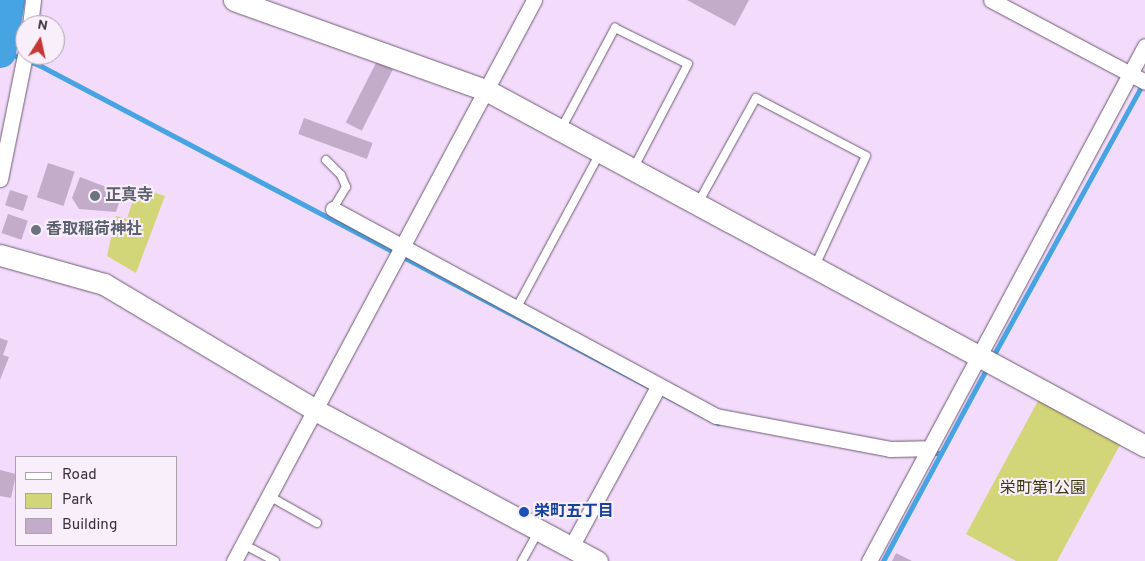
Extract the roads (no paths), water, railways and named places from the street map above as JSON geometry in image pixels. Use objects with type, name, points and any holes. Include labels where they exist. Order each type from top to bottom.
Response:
[{"type":"street","points":[[32,15],[34,0]]},
{"type":"street","points":[[234,0],[486,90],[1145,446]]},
{"type":"street","points":[[234,561],[534,0]]},
{"type":"street","points":[[991,0],[1145,82]]},
{"type":"street","points":[[869,561],[1145,46]]},
{"type":"street","points":[[0,179],[23,65]]},
{"type":"street","points":[[333,209],[716,416],[890,450],[929,448]]},
{"type":"street","points":[[0,255],[104,284],[315,410],[597,561]]},
{"type":"street","points":[[571,547],[658,386]]},
{"type":"lane","points":[[560,131],[615,28],[688,64],[632,170]]},
{"type":"lane","points":[[697,205],[756,98],[866,156],[814,267]]},
{"type":"lane","points":[[516,309],[600,153]]},
{"type":"lane","points":[[326,160],[341,175],[346,187],[333,209]]},
{"type":"lane","points":[[268,496],[317,522]]},
{"type":"lane","points":[[522,561],[539,530]]},
{"type":"lane","points":[[243,544],[274,561]]},
{"type":"waterway","points":[[0,52],[9,0]]},
{"type":"waterway","points":[[0,50],[39,65],[718,423]]},
{"type":"waterway","points":[[992,358],[1143,83]]},
{"type":"waterway","points":[[883,561],[988,366]]},
{"type":"waterway","points":[[930,453],[941,453]]},
{"type":"place","name":"正真寺","points":[[95,196]]},
{"type":"place","name":"香取稲荷神社","points":[[36,230]]},
{"type":"place","name":"栄町五丁目","points":[[524,512]]},
{"type":"park label","name":"栄町第1公園","points":[[1043,489]]}]
